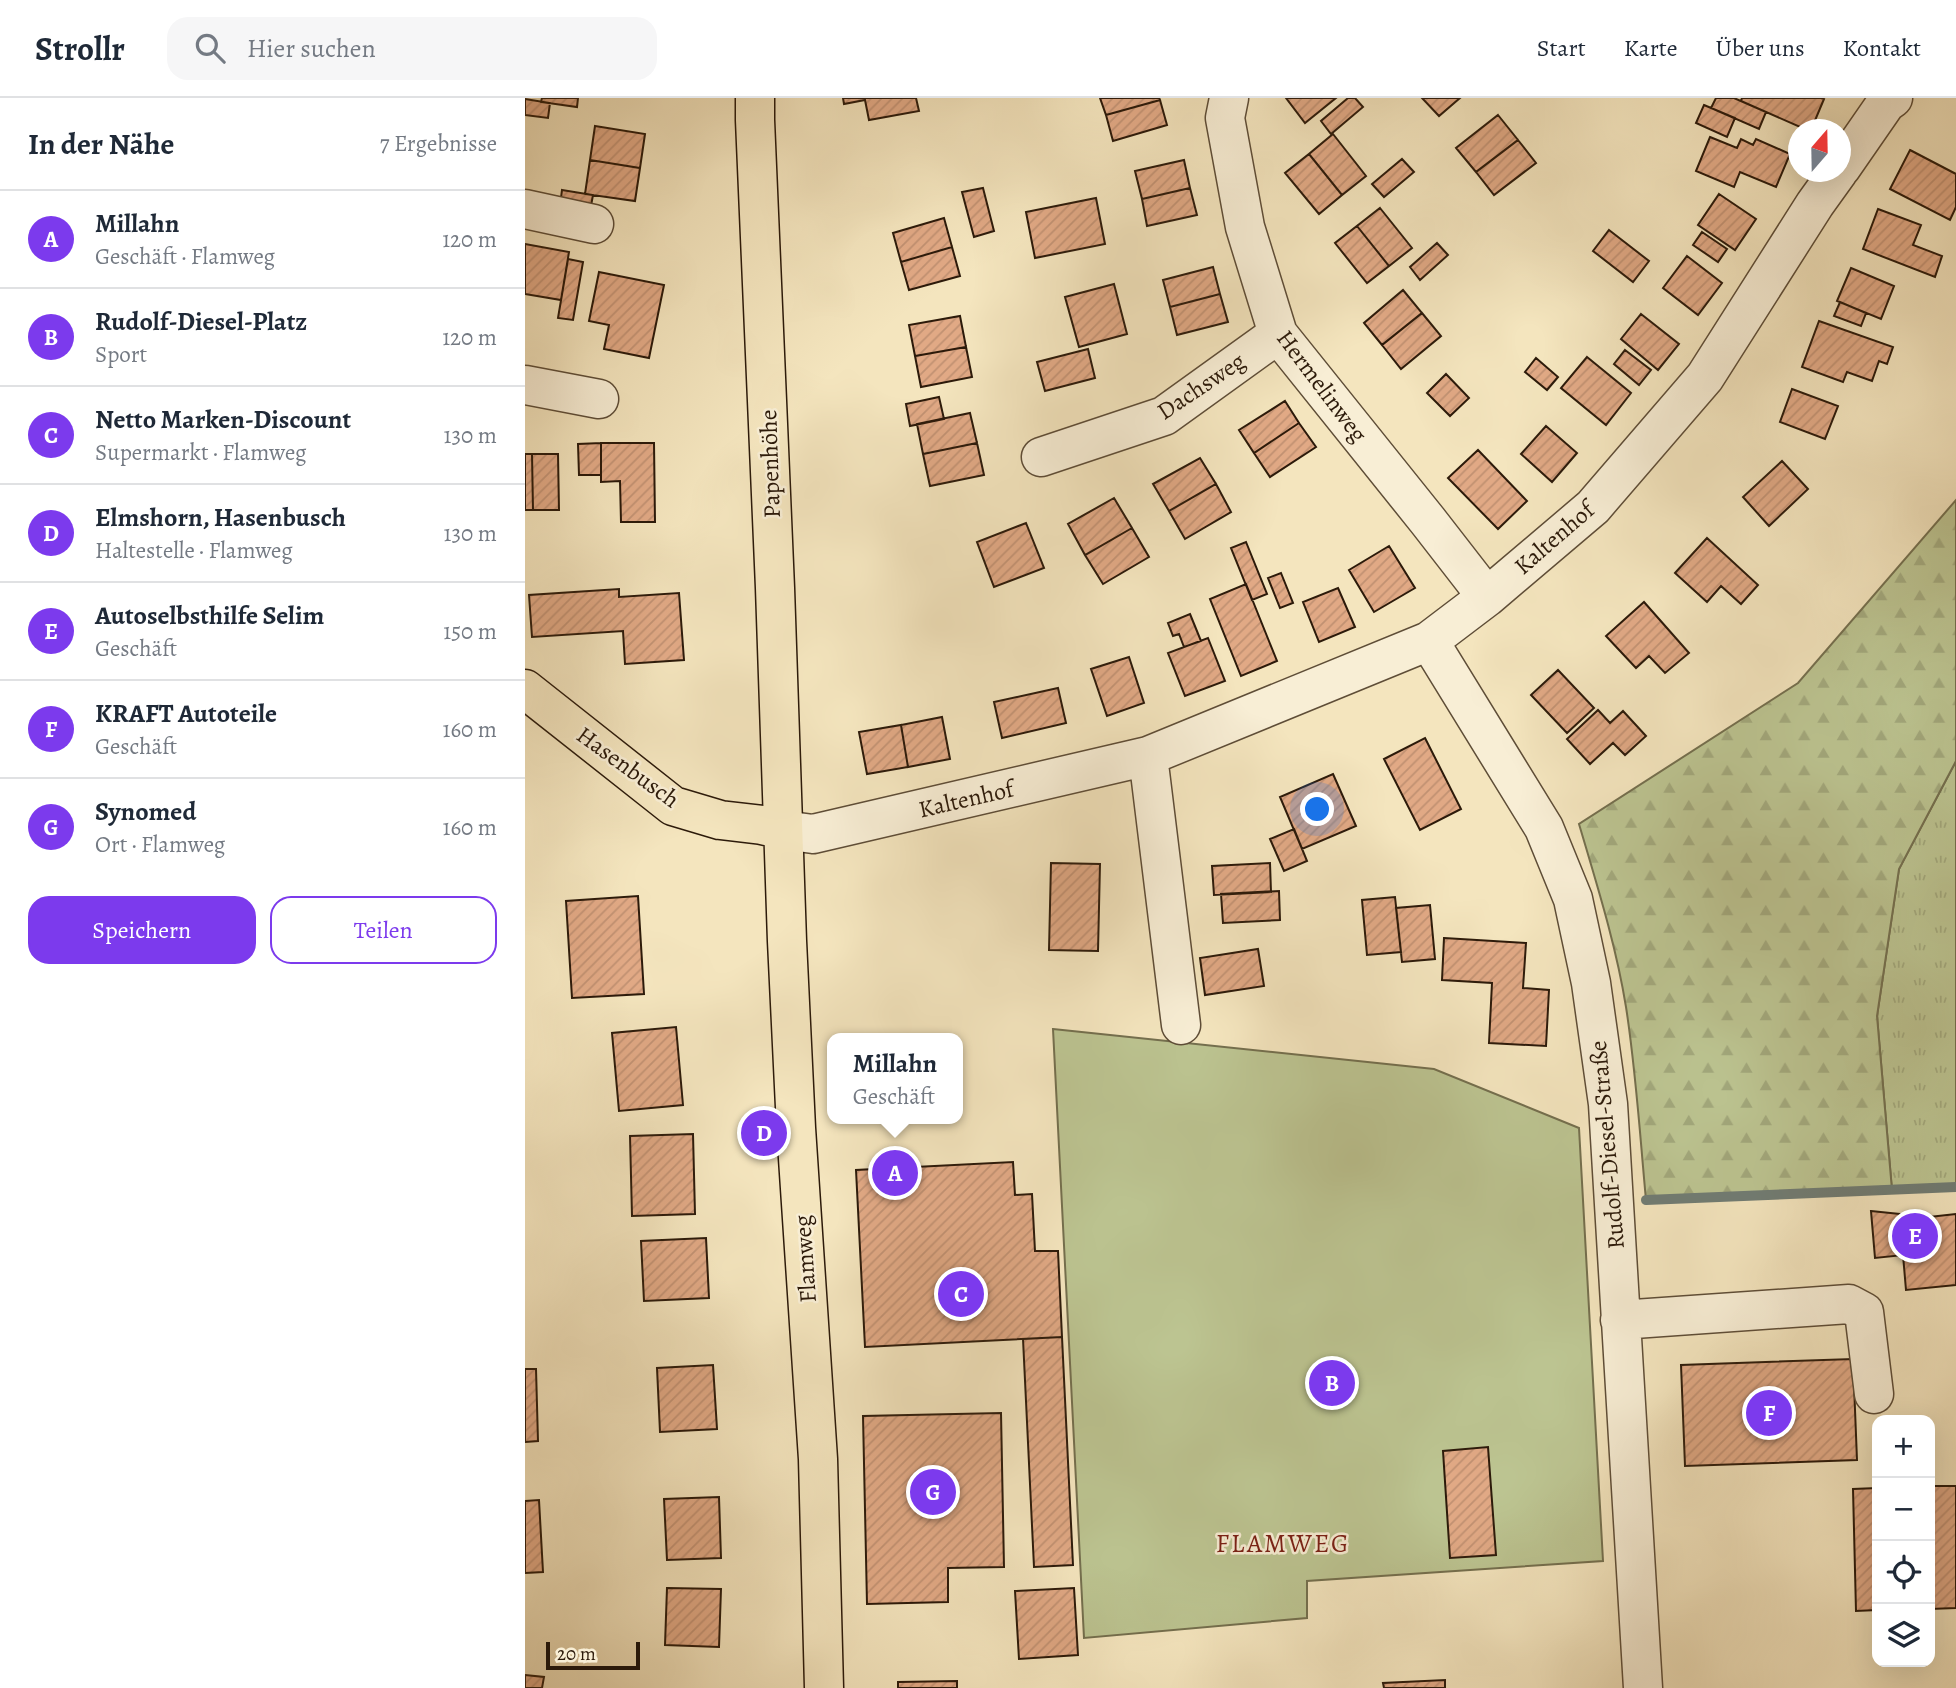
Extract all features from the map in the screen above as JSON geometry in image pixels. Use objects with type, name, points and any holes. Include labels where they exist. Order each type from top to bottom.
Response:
[{"type":"main road","name":"Papenhöhe","points":[[755,98],[783,830]]},
{"type":"main road","name":"Hasenbusch","points":[[525,689],[673,806],[720,820],[783,830]]},
{"type":"main road","name":"Flamweg","points":[[783,830],[796,1128],[818,1459],[824,1688]]},
{"type":"street","name":"Hermelinweg","points":[[1229,98],[1225,118],[1245,227],[1277,334],[1487,597]]},
{"type":"street","name":"Kaltenhof","points":[[1851,153],[1886,103],[1893,98]]},
{"type":"street","name":"Kaltenhof","points":[[783,830],[813,834],[1148,756],[1429,641],[1487,597],[1593,507],[1705,377],[1831,182]]},
{"type":"street","points":[[525,209],[594,224]]},
{"type":"street","name":"Dachsweg","points":[[1041,457],[1164,415],[1277,334]]},
{"type":"street","points":[[525,385],[600,399]]},
{"type":"street","name":"Rudolf-Diesel-Straße","points":[[1429,641],[1544,828],[1573,899],[1591,983],[1608,1104],[1643,1688]]},
{"type":"street","points":[[1148,756],[1181,1024]]},
{"type":"street","points":[[1620,1321],[1849,1304],[1864,1312],[1874,1394]]},
{"type":"green space","points":[[1956,500],[1956,761],[1899,869],[1877,1016],[1892,1190],[1646,1200],[1635,1079],[1622,984],[1579,824],[1798,683]]},
{"type":"green space","points":[[1956,761],[1956,1187],[1892,1190],[1877,1016],[1899,869]]},
{"type":"green space","points":[[1053,1029],[1434,1069],[1579,1128],[1603,1561],[1307,1581],[1307,1618],[1084,1638]]},
{"type":"building","points":[[542,98],[578,98],[577,107],[541,102]]},
{"type":"building","points":[[843,98],[916,98],[919,111],[869,120],[865,100],[844,104]]},
{"type":"building","points":[[1100,98],[1159,98],[1160,100],[1106,115]]},
{"type":"building","points":[[1286,98],[1336,98],[1305,123]]},
{"type":"building","points":[[1348,98],[1355,98],[1363,107],[1331,134],[1321,121]]},
{"type":"building","points":[[1422,98],[1460,98],[1439,116]]},
{"type":"building","points":[[1716,98],[1734,98],[1766,112],[1759,129],[1711,108]]},
{"type":"building","points":[[1742,98],[1824,99],[1816,119],[1788,119],[1788,122],[1741,101]]},
{"type":"building","points":[[525,99],[550,103],[548,118],[525,115]]},
{"type":"building","points":[[1160,100],[1167,125],[1113,141],[1106,115]]},
{"type":"building","points":[[1704,105],[1735,118],[1727,137],[1696,123]]},
{"type":"building","points":[[1498,115],[1518,140],[1476,172],[1456,148]]},
{"type":"building","points":[[595,126],[645,134],[640,168],[590,160]]},
{"type":"building","points":[[1333,134],[1366,176],[1342,195],[1309,154]]},
{"type":"building","points":[[1710,137],[1737,148],[1741,139],[1753,145],[1756,139],[1788,153],[1776,187],[1740,172],[1734,187],[1696,171]]},
{"type":"building","points":[[1518,140],[1536,163],[1494,195],[1476,172]]},
{"type":"building","points":[[1910,150],[1956,174],[1956,207],[1950,220],[1890,189]]},
{"type":"building","points":[[1309,154],[1342,195],[1319,214],[1285,173]]},
{"type":"building","points":[[1402,159],[1414,172],[1384,197],[1372,184]]},
{"type":"building","points":[[590,160],[640,168],[635,201],[585,194]]},
{"type":"building","points":[[1184,160],[1190,188],[1142,199],[1135,171]]},
{"type":"building","points":[[983,188],[994,231],[974,237],[962,192]]},
{"type":"building","points":[[1190,188],[1197,215],[1147,226],[1142,199]]},
{"type":"building","points":[[562,190],[593,195],[590,211],[560,206]]},
{"type":"building","points":[[1719,194],[1756,219],[1735,250],[1698,225]]},
{"type":"building","points":[[1096,198],[1105,244],[1035,258],[1026,212]]},
{"type":"building","points":[[1380,208],[1412,248],[1389,266],[1357,226]]},
{"type":"building","points":[[1878,209],[1921,225],[1913,245],[1942,256],[1935,277],[1863,249]]},
{"type":"building","points":[[944,218],[952,247],[901,262],[893,233]]},
{"type":"building","points":[[1357,226],[1389,266],[1367,283],[1335,243]]},
{"type":"building","points":[[1609,230],[1649,261],[1633,282],[1593,251]]},
{"type":"building","points":[[1702,232],[1727,249],[1718,262],[1693,245]]},
{"type":"building","points":[[1437,243],[1448,255],[1420,280],[1410,267]]},
{"type":"building","points":[[525,244],[569,252],[561,300],[525,294]]},
{"type":"building","points":[[952,247],[960,276],[909,290],[901,262]]},
{"type":"building","points":[[1687,256],[1722,283],[1698,315],[1663,288]]},
{"type":"building","points":[[568,259],[583,262],[573,320],[558,318]]},
{"type":"building","points":[[1213,267],[1220,294],[1170,307],[1163,280]]},
{"type":"building","points":[[1851,268],[1894,286],[1881,319],[1837,301]]},
{"type":"building","points":[[599,272],[664,285],[649,358],[604,349],[609,325],[589,321]]},
{"type":"building","points":[[1114,284],[1127,334],[1079,347],[1065,297]]},
{"type":"building","points":[[1403,290],[1422,313],[1382,345],[1364,323]]},
{"type":"building","points":[[1220,294],[1228,322],[1177,335],[1170,307]]},
{"type":"building","points":[[1840,302],[1866,313],[1861,326],[1834,316]]},
{"type":"building","points":[[1422,313],[1441,336],[1401,369],[1382,345]]},
{"type":"building","points":[[1641,314],[1679,344],[1658,370],[1621,339]]},
{"type":"building","points":[[960,316],[966,347],[915,356],[909,325]]},
{"type":"building","points":[[1819,321],[1893,347],[1887,364],[1879,361],[1872,381],[1847,372],[1843,382],[1802,367]]},
{"type":"building","points":[[966,347],[972,377],[921,387],[915,356]]},
{"type":"building","points":[[1088,349],[1095,378],[1045,391],[1037,362]]},
{"type":"building","points":[[1625,350],[1651,370],[1639,385],[1614,364]]},
{"type":"building","points":[[1587,357],[1631,393],[1606,425],[1561,388]]},
{"type":"building","points":[[1536,358],[1558,377],[1547,390],[1525,372]]},
{"type":"building","points":[[1446,374],[1469,398],[1450,416],[1427,393]]},
{"type":"building","points":[[1792,389],[1838,406],[1825,439],[1780,422]]},
{"type":"building","points":[[939,397],[944,419],[910,426],[906,404]]},
{"type":"building","points":[[1285,401],[1299,423],[1254,453],[1239,430]]},
{"type":"building","points":[[970,413],[977,443],[923,454],[917,424]]},
{"type":"building","points":[[1299,423],[1316,447],[1270,477],[1254,453]]},
{"type":"building","points":[[1546,426],[1577,453],[1552,482],[1521,454]]},
{"type":"building","points":[[601,443],[601,475],[579,475],[578,444]]},
{"type":"building","points":[[601,443],[654,443],[655,522],[621,522],[620,481],[601,482]]},
{"type":"building","points":[[977,443],[984,475],[930,486],[923,454]]},
{"type":"building","points":[[1478,450],[1527,501],[1498,529],[1448,478]]},
{"type":"building","points":[[525,454],[532,454],[533,510],[525,510]]},
{"type":"building","points":[[532,454],[558,454],[559,510],[533,510]]},
{"type":"building","points":[[1200,458],[1216,484],[1169,511],[1153,484]]},
{"type":"building","points":[[1782,461],[1808,489],[1769,526],[1743,497]]},
{"type":"building","points":[[1216,484],[1231,512],[1185,539],[1169,511]]},
{"type":"building","points":[[1114,498],[1132,528],[1085,555],[1068,524]]},
{"type":"building","points":[[1026,523],[1044,568],[994,587],[977,542]]},
{"type":"building","points":[[1132,528],[1149,557],[1103,584],[1085,555]]},
{"type":"building","points":[[1707,538],[1758,585],[1741,604],[1721,586],[1707,602],[1675,573]]},
{"type":"building","points":[[1246,542],[1267,594],[1252,600],[1231,548]]},
{"type":"building","points":[[1389,546],[1415,588],[1374,612],[1349,570]]},
{"type":"building","points":[[1281,573],[1293,603],[1280,608],[1268,578]]},
{"type":"building","points":[[1246,584],[1277,661],[1241,676],[1210,599]]},
{"type":"building","points":[[1338,588],[1355,627],[1319,642],[1303,602]]},
{"type":"building","points":[[619,589],[619,597],[679,593],[684,660],[625,664],[623,631],[532,637],[529,595]]},
{"type":"building","points":[[1644,602],[1689,653],[1665,673],[1649,656],[1636,668],[1606,636]]},
{"type":"building","points":[[1190,614],[1201,641],[1184,647],[1179,634],[1173,636],[1168,623]]},
{"type":"building","points":[[1208,638],[1225,681],[1185,696],[1168,653]]},
{"type":"building","points":[[1129,657],[1144,703],[1107,716],[1091,669]]},
{"type":"building","points":[[1558,670],[1594,708],[1567,733],[1531,695]]},
{"type":"building","points":[[1058,688],[1066,723],[1002,738],[994,702]]},
{"type":"building","points":[[1598,710],[1610,723],[1623,711],[1646,736],[1625,755],[1613,743],[1590,764],[1567,739]]},
{"type":"building","points":[[942,717],[950,759],[908,767],[901,725]]},
{"type":"building","points":[[901,725],[908,767],[867,774],[859,732]]},
{"type":"building","points":[[1425,738],[1461,809],[1420,830],[1384,759]]},
{"type":"building","points":[[1333,774],[1356,826],[1302,849],[1280,797]]},
{"type":"building","points":[[1294,829],[1307,861],[1284,871],[1270,839]]},
{"type":"building","points":[[1051,863],[1100,864],[1098,951],[1049,950]]},
{"type":"building","points":[[1270,863],[1271,892],[1214,895],[1212,866]]},
{"type":"building","points":[[1279,891],[1280,920],[1223,923],[1221,894]]},
{"type":"building","points":[[638,896],[644,994],[572,998],[566,901]]},
{"type":"building","points":[[1395,897],[1401,952],[1367,955],[1362,900]]},
{"type":"building","points":[[1430,905],[1435,959],[1402,962],[1396,908]]},
{"type":"building","points":[[1444,938],[1526,943],[1523,988],[1549,990],[1546,1046],[1489,1043],[1492,983],[1442,980]]},
{"type":"building","points":[[1258,949],[1264,986],[1205,995],[1200,958]]},
{"type":"building","points":[[676,1027],[683,1105],[619,1111],[612,1033]]},
{"type":"building","points":[[693,1134],[695,1214],[632,1216],[630,1136]]},
{"type":"building","points":[[1013,1162],[1015,1195],[1032,1194],[1035,1251],[1058,1251],[1062,1337],[865,1347],[856,1170]]},
{"type":"building","points":[[1871,1211],[1929,1217],[1956,1214],[1956,1285],[1906,1290],[1903,1255],[1875,1258]]},
{"type":"building","points":[[706,1238],[709,1298],[644,1301],[641,1241]]},
{"type":"building","points":[[1062,1337],[1073,1565],[1034,1567],[1023,1339]]},
{"type":"building","points":[[1853,1359],[1857,1460],[1685,1466],[1681,1365]]},
{"type":"building","points":[[713,1365],[717,1429],[660,1432],[657,1368]]},
{"type":"building","points":[[525,1369],[536,1369],[538,1441],[525,1442]]},
{"type":"building","points":[[1001,1413],[1004,1567],[948,1568],[948,1602],[867,1604],[863,1416]]},
{"type":"building","points":[[1488,1447],[1496,1555],[1450,1558],[1443,1451]]},
{"type":"building","points":[[1935,1486],[1956,1486],[1956,1608],[1935,1609]]},
{"type":"building","points":[[1872,1488],[1872,1610],[1856,1611],[1853,1489]]},
{"type":"building","points":[[719,1497],[721,1558],[667,1560],[664,1499]]},
{"type":"building","points":[[539,1500],[543,1572],[525,1573],[525,1501]]},
{"type":"building","points":[[667,1588],[721,1589],[719,1647],[665,1645]]},
{"type":"building","points":[[1074,1588],[1078,1655],[1019,1659],[1015,1591]]},
{"type":"building","points":[[525,1675],[544,1677],[542,1688],[525,1688]]},
{"type":"building","points":[[1445,1680],[1445,1688],[1384,1688],[1383,1683]]},
{"type":"building","points":[[957,1681],[957,1688],[898,1688],[898,1682]]},
{"type":"waterway","points":[[1646,1200],[1956,1187]]},
{"type":"place","name":"Elmshorn, Hasenbusch","points":[[764,1133]]},
{"type":"place","name":"Millahn","points":[[895,1173]]},
{"type":"place","name":"Autoselbsthilfe Selim","points":[[1915,1236]]},
{"type":"place","name":"Netto Marken-Discount","points":[[961,1294]]},
{"type":"place","name":"Rudolf-Diesel-Platz","points":[[1332,1383]]},
{"type":"place","name":"KRAFT Autoteile","points":[[1769,1413]]},
{"type":"place","name":"Synomed","points":[[933,1492]]},
{"type":"district","name":"FLAMWEG","points":[[1283,1543]]}]
